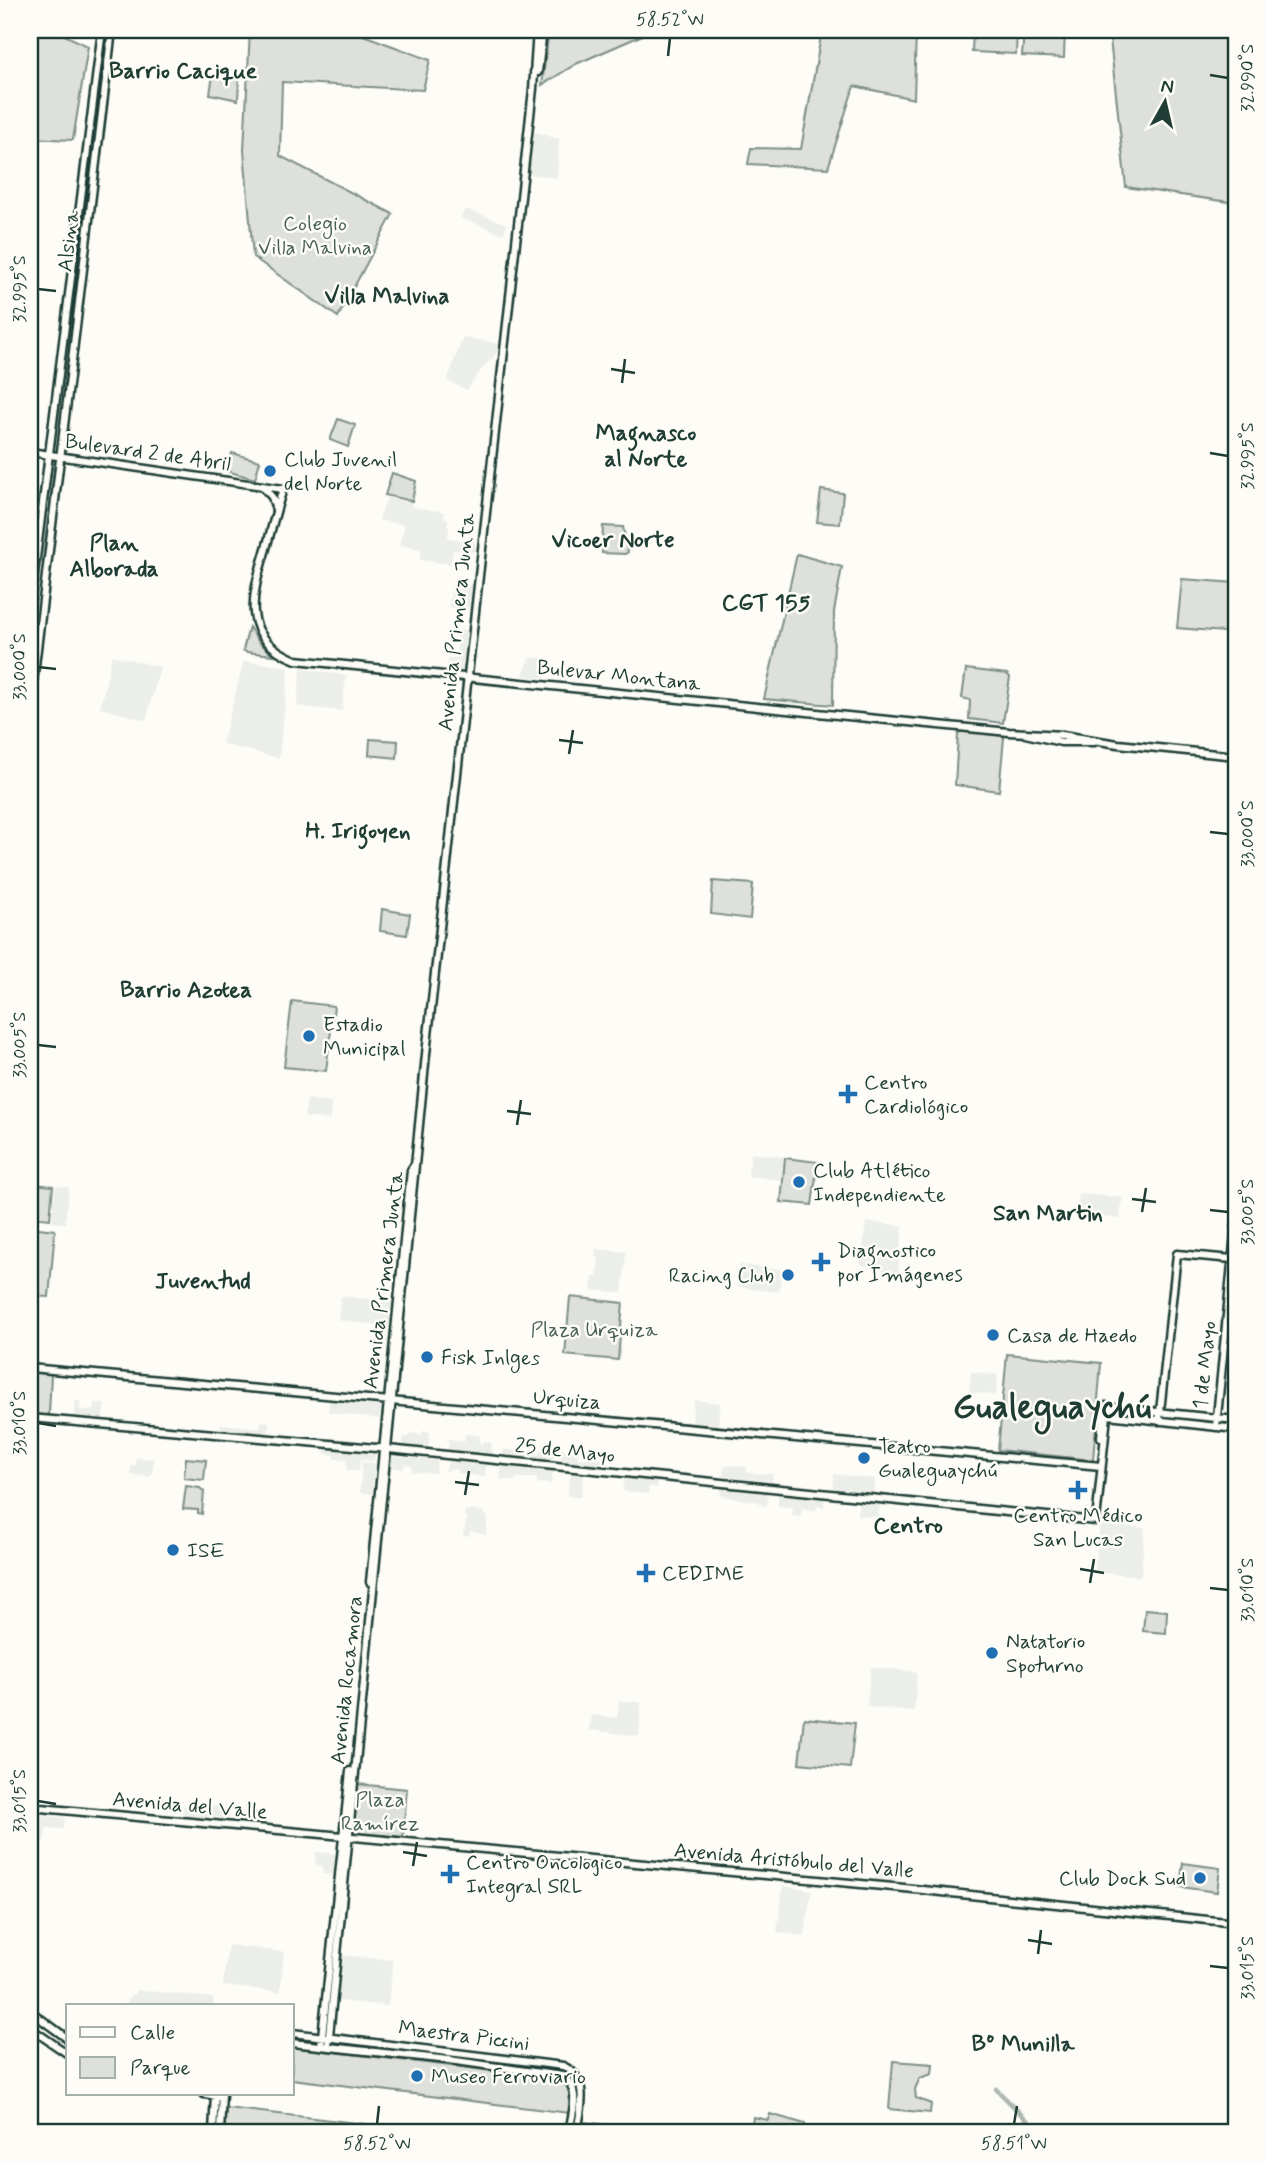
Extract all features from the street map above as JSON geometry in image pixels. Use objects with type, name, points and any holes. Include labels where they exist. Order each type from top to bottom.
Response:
[{"type":"main road","name":"Alsina","points":[[30,606],[102,30]]},
{"type":"main road","name":"Alsina","points":[[30,707],[111,30]]},
{"type":"main road","points":[[534,84],[537,30]]},
{"type":"main road","points":[[534,84],[538,73],[543,30]]},
{"type":"main road","name":"Avenida Primera Junta","points":[[390,1400],[534,84]]},
{"type":"main road","name":"Bulevard 2 de Abril","points":[[30,452],[261,486],[274,494],[277,511],[252,602]]},
{"type":"main road","name":"Bulevar Montana","points":[[252,602],[256,624],[262,635],[275,650],[296,660],[1076,736],[1097,741],[1236,757]]},
{"type":"main road","name":"1 de Mayo","points":[[1216,1427],[1236,1223]]},
{"type":"main road","points":[[1159,1421],[1177,1254],[1232,1259]]},
{"type":"main road","name":"Urquiza","points":[[30,1368],[1101,1465]]},
{"type":"main road","name":"Avenida Rocamora","points":[[324,2046],[390,1400]]},
{"type":"main road","points":[[1106,1413],[1160,1412],[1236,1420]]},
{"type":"main road","points":[[1090,1464],[1099,1456],[1106,1413]]},
{"type":"main road","points":[[1106,1413],[1236,1429]]},
{"type":"main road","points":[[1101,1465],[1106,1413]]},
{"type":"main road","name":"25 de Mayo","points":[[30,1418],[385,1449],[1096,1521],[1101,1465]]},
{"type":"main road","name":"Avenida del Valle","points":[[30,1807],[345,1836]]},
{"type":"main road","name":"Avenida Aristóbulo del Valle","points":[[345,1836],[904,1888],[1236,1923]]},
{"type":"main road","points":[[30,2011],[66,2038]]},
{"type":"main road","points":[[30,2028],[66,2053]]},
{"type":"main road","name":"Maestra Piccini","points":[[294,2033],[563,2066],[576,2074],[583,2088],[574,2129]]},
{"type":"main road","name":"Maestra Piccini","points":[[294,2043],[562,2076],[574,2088],[574,2129]]},
{"type":"main road","points":[[213,2132],[218,2096]]},
{"type":"main road","points":[[218,2096],[220,2132]]},
{"type":"main road","points":[[574,2129],[626,2132]]},
{"type":"shaded area","points":[[534,132],[559,139],[557,178],[529,174]]},
{"type":"shaded area","points":[[465,209],[507,224],[504,234],[461,218]]},
{"type":"shaded area","points":[[463,337],[499,344],[498,352],[467,390],[447,381]]},
{"type":"shaded area","points":[[387,497],[412,503],[411,507],[445,512],[444,518],[448,519],[449,527],[448,538],[475,542],[475,552],[453,550],[451,564],[420,560],[421,549],[399,545],[405,525],[379,520]]},
{"type":"shaded area","points":[[452,584],[472,585],[469,609],[449,607]]},
{"type":"shaded area","points":[[459,630],[467,631],[462,671],[447,669],[448,658],[455,658]]},
{"type":"shaded area","points":[[112,655],[160,667],[146,720],[100,708]]},
{"type":"shaded area","points":[[529,658],[548,658],[546,678],[523,676]]},
{"type":"shaded area","points":[[244,661],[289,667],[279,758],[222,744]]},
{"type":"shaded area","points":[[301,668],[346,676],[342,711],[297,706]]},
{"type":"shaded area","points":[[307,1099],[331,1103],[330,1120],[304,1117]]},
{"type":"shaded area","points":[[751,1153],[785,1157],[782,1180],[748,1176]]},
{"type":"shaded area","points":[[55,1186],[69,1187],[65,1223],[52,1222]]},
{"type":"shaded area","points":[[1079,1194],[1122,1197],[1120,1219],[1077,1214]]},
{"type":"shaded area","points":[[866,1222],[903,1226],[898,1273],[861,1265]]},
{"type":"shaded area","points":[[596,1249],[626,1252],[622,1293],[591,1290],[593,1277],[597,1277],[599,1257],[595,1257]]},
{"type":"shaded area","name":"Racing Club","points":[[740,1265],[782,1270],[779,1292],[737,1287]]},
{"type":"shaded area","points":[[341,1296],[392,1302],[389,1326],[338,1320]]},
{"type":"shaded area","points":[[971,1372],[998,1375],[996,1395],[969,1392]]},
{"type":"shaded area","points":[[694,1400],[720,1403],[718,1425],[692,1423]]},
{"type":"shaded area","points":[[75,1401],[80,1401],[80,1410],[94,1411],[95,1403],[105,1404],[102,1422],[74,1419]]},
{"type":"shaded area","points":[[329,1401],[381,1406],[380,1419],[328,1412]]},
{"type":"shaded area","points":[[261,1421],[269,1422],[268,1436],[220,1429],[221,1424],[260,1428]]},
{"type":"shaded area","points":[[423,1431],[430,1432],[428,1450],[402,1448],[404,1437],[409,1437],[410,1433],[422,1435]]},
{"type":"shaded area","points":[[465,1434],[480,1435],[479,1443],[492,1443],[494,1456],[448,1451],[449,1439],[464,1441]]},
{"type":"shaded area","points":[[541,1448],[555,1448],[553,1461],[503,1456],[504,1449],[539,1455]]},
{"type":"shaded area","points":[[326,1449],[375,1454],[374,1461],[360,1460],[359,1471],[346,1470],[347,1459],[334,1459],[334,1455],[323,1454]]},
{"type":"shaded area","points":[[561,1449],[579,1453],[577,1458],[587,1459],[587,1456],[604,1459],[607,1461],[606,1466],[561,1462]]},
{"type":"shaded area","points":[[391,1456],[437,1460],[436,1473],[412,1472],[412,1466],[404,1464],[404,1469],[390,1467]]},
{"type":"shaded area","points":[[136,1458],[154,1459],[150,1477],[131,1475],[131,1466],[135,1466]]},
{"type":"shaded area","points":[[449,1460],[486,1464],[485,1477],[458,1473],[457,1469],[445,1471]]},
{"type":"shaded area","points":[[362,1462],[375,1463],[372,1494],[360,1493]]},
{"type":"shaded area","points":[[502,1465],[553,1471],[551,1484],[537,1483],[537,1478],[515,1478],[515,1481],[500,1479]]},
{"type":"shaded area","points":[[724,1467],[747,1467],[747,1473],[773,1474],[772,1481],[723,1477]]},
{"type":"shaded area","points":[[571,1473],[584,1474],[581,1497],[567,1496]]},
{"type":"shaded area","points":[[834,1474],[875,1479],[874,1492],[833,1488]]},
{"type":"shaded area","points":[[624,1477],[658,1480],[657,1488],[649,1486],[648,1494],[623,1491]]},
{"type":"shaded area","points":[[721,1487],[768,1492],[767,1506],[760,1505],[759,1502],[721,1496]]},
{"type":"shaded area","points":[[778,1493],[825,1497],[824,1507],[817,1506],[816,1511],[802,1508],[800,1517],[792,1516],[793,1507],[778,1506]]},
{"type":"shaded area","points":[[859,1500],[878,1502],[878,1517],[857,1515]]},
{"type":"shaded area","points":[[465,1510],[484,1512],[484,1515],[488,1516],[486,1535],[470,1531],[469,1536],[463,1536],[467,1517],[464,1516]]},
{"type":"shaded area","points":[[1100,1524],[1145,1528],[1141,1576],[1095,1572]]},
{"type":"shaded area","points":[[871,1667],[917,1672],[914,1711],[867,1707]]},
{"type":"shaded area","points":[[619,1701],[641,1702],[639,1736],[589,1730],[591,1715],[617,1718]]},
{"type":"shaded area","points":[[200,1803],[229,1808],[228,1819],[182,1816],[184,1804]]},
{"type":"shaded area","points":[[30,1814],[65,1818],[64,1829],[46,1828],[44,1842],[30,1839]]},
{"type":"shaded area","points":[[316,1852],[335,1854],[333,1874],[323,1874],[323,1866],[315,1864]]},
{"type":"shaded area","points":[[876,1865],[898,1867],[897,1881],[875,1880]]},
{"type":"shaded area","points":[[783,1886],[811,1890],[805,1936],[777,1932]]},
{"type":"shaded area","points":[[228,1945],[284,1952],[280,1992],[223,1986]]},
{"type":"shaded area","points":[[341,1955],[393,1960],[388,2006],[337,2001]]},
{"type":"shaded area","points":[[137,1990],[213,1998],[213,2004],[125,2004]]},
{"type":"green space","points":[[30,30],[54,30],[88,46],[73,140],[30,138]]},
{"type":"green space","name":"Colegio Villa Malvina","points":[[250,30],[350,30],[430,60],[423,90],[282,82],[280,156],[393,214],[338,317],[253,257],[244,150]]},
{"type":"green space","points":[[549,30],[654,30],[576,64],[542,85]]},
{"type":"green space","points":[[822,30],[916,30],[914,99],[854,86],[828,168],[748,164],[751,148],[801,149]]},
{"type":"green space","points":[[973,30],[1017,30],[1016,54],[972,52]]},
{"type":"green space","points":[[1024,30],[1065,30],[1064,58],[1022,56]]},
{"type":"green space","points":[[1109,30],[1236,30],[1236,203],[1126,187]]},
{"type":"green space","points":[[213,75],[239,80],[238,100],[210,94]]},
{"type":"green space","points":[[338,419],[355,425],[348,447],[330,440]]},
{"type":"green space","points":[[232,453],[260,461],[255,479],[227,471]]},
{"type":"green space","points":[[50,464],[55,464],[44,562],[38,561]]},
{"type":"green space","points":[[392,473],[416,481],[412,501],[385,495]]},
{"type":"green space","points":[[821,490],[843,493],[840,524],[817,522]]},
{"type":"green space","points":[[603,526],[623,527],[628,552],[602,553]]},
{"type":"green space","points":[[797,554],[842,567],[834,612],[833,705],[764,699]]},
{"type":"green space","points":[[1182,579],[1236,583],[1236,633],[1177,628]]},
{"type":"green space","points":[[249,627],[259,642],[273,655],[243,650]]},
{"type":"green space","points":[[966,669],[1007,674],[1010,677],[1003,723],[969,719],[970,700],[962,698]]},
{"type":"green space","points":[[961,731],[1003,736],[999,791],[955,785],[958,734]]},
{"type":"green space","points":[[370,739],[398,741],[397,758],[369,755]]},
{"type":"green space","points":[[713,881],[753,884],[750,919],[711,914]]},
{"type":"green space","points":[[382,909],[410,914],[407,935],[380,931]]},
{"type":"green space","name":"Estadio Municipal","points":[[292,1001],[334,1006],[326,1071],[284,1067]]},
{"type":"green space","name":"Club Atlético Independiente","points":[[785,1158],[818,1162],[812,1205],[781,1202]]},
{"type":"green space","points":[[33,1184],[53,1186],[50,1219],[30,1217]]},
{"type":"green space","points":[[30,1227],[55,1230],[49,1297],[30,1296]]},
{"type":"green space","name":"Plaza Urquiza","points":[[570,1297],[623,1303],[618,1360],[565,1355]]},
{"type":"green space","points":[[1007,1354],[1101,1363],[1093,1460],[998,1450]]},
{"type":"green space","points":[[30,1371],[51,1374],[49,1414],[45,1416],[30,1415]]},
{"type":"green space","points":[[186,1458],[206,1460],[204,1480],[184,1478]]},
{"type":"green space","points":[[186,1486],[200,1488],[204,1492],[202,1514],[198,1513],[198,1510],[183,1509]]},
{"type":"green space","points":[[1145,1609],[1167,1611],[1166,1633],[1143,1631]]},
{"type":"green space","points":[[804,1718],[855,1723],[850,1768],[799,1763]]},
{"type":"green space","name":"Plaza Ramírez","points":[[357,1784],[407,1789],[403,1837],[352,1833]]},
{"type":"green space","name":"Club Dock Sud","points":[[1183,1863],[1220,1868],[1217,1892],[1180,1887]]},
{"type":"green space","points":[[294,2047],[560,2079],[570,2090],[569,2113],[294,2079]]},
{"type":"green space","points":[[893,2061],[933,2064],[932,2074],[920,2078],[915,2089],[916,2098],[931,2104],[930,2113],[889,2109]]},
{"type":"green space","points":[[226,2108],[435,2132],[224,2132]]},
{"type":"green space","points":[[770,2114],[805,2124],[804,2132],[751,2132],[753,2117],[768,2120]]},
{"type":"waterway","points":[[996,2089],[1039,2132]]},
{"type":"place","name":"Club Juvenil del Norte","points":[[270,471]]},
{"type":"place","name":"Estadio Municipal","points":[[309,1036]]},
{"type":"place","name":"Centro Cardiológico","points":[[848,1094]]},
{"type":"place","name":"Club Atlético Independiente","points":[[799,1182]]},
{"type":"place","name":"Diagnostico por Imágenes","points":[[821,1262]]},
{"type":"place","name":"Racing Club","points":[[788,1275]]},
{"type":"place","name":"Casa de Haedo","points":[[993,1335]]},
{"type":"place","name":"Fisk Inlges","points":[[427,1357]]},
{"type":"place","name":"Teatro Gualeguaychú","points":[[864,1458]]},
{"type":"place","name":"Centro Médico San Lucas","points":[[1078,1490]]},
{"type":"place","name":"ISE","points":[[173,1550]]},
{"type":"place","name":"CEDIME","points":[[646,1573]]},
{"type":"place","name":"Natatorio Spoturno","points":[[992,1653]]},
{"type":"place","name":"Centro Oncologico Integral SRL","points":[[450,1874]]},
{"type":"place","name":"Club Dock Sud","points":[[1200,1878]]},
{"type":"place","name":"Museo Ferroviario","points":[[417,2076]]},
{"type":"district","name":"Barrio Cacique","points":[[183,70]]},
{"type":"district","name":"Villa Malvina","points":[[387,295]]},
{"type":"district","name":"Magnasco al Norte","points":[[646,445]]},
{"type":"district","name":"Vicoer Norte","points":[[613,539]]},
{"type":"district","name":"Plan Alborada","points":[[114,555]]},
{"type":"district","name":"CGT 155","points":[[766,602]]},
{"type":"district","name":"H. Irigoyen","points":[[358,830]]},
{"type":"district","name":"Barrio Azotea","points":[[186,989]]},
{"type":"district","name":"San Martin","points":[[1048,1212]]},
{"type":"district","name":"Juventud","points":[[203,1280]]},
{"type":"district","name":"Gualeguaychú","points":[[1052,1406]]},
{"type":"district","name":"Centro","points":[[908,1525]]},
{"type":"district","name":"Bº Munilla","points":[[1023,2043]]}]
